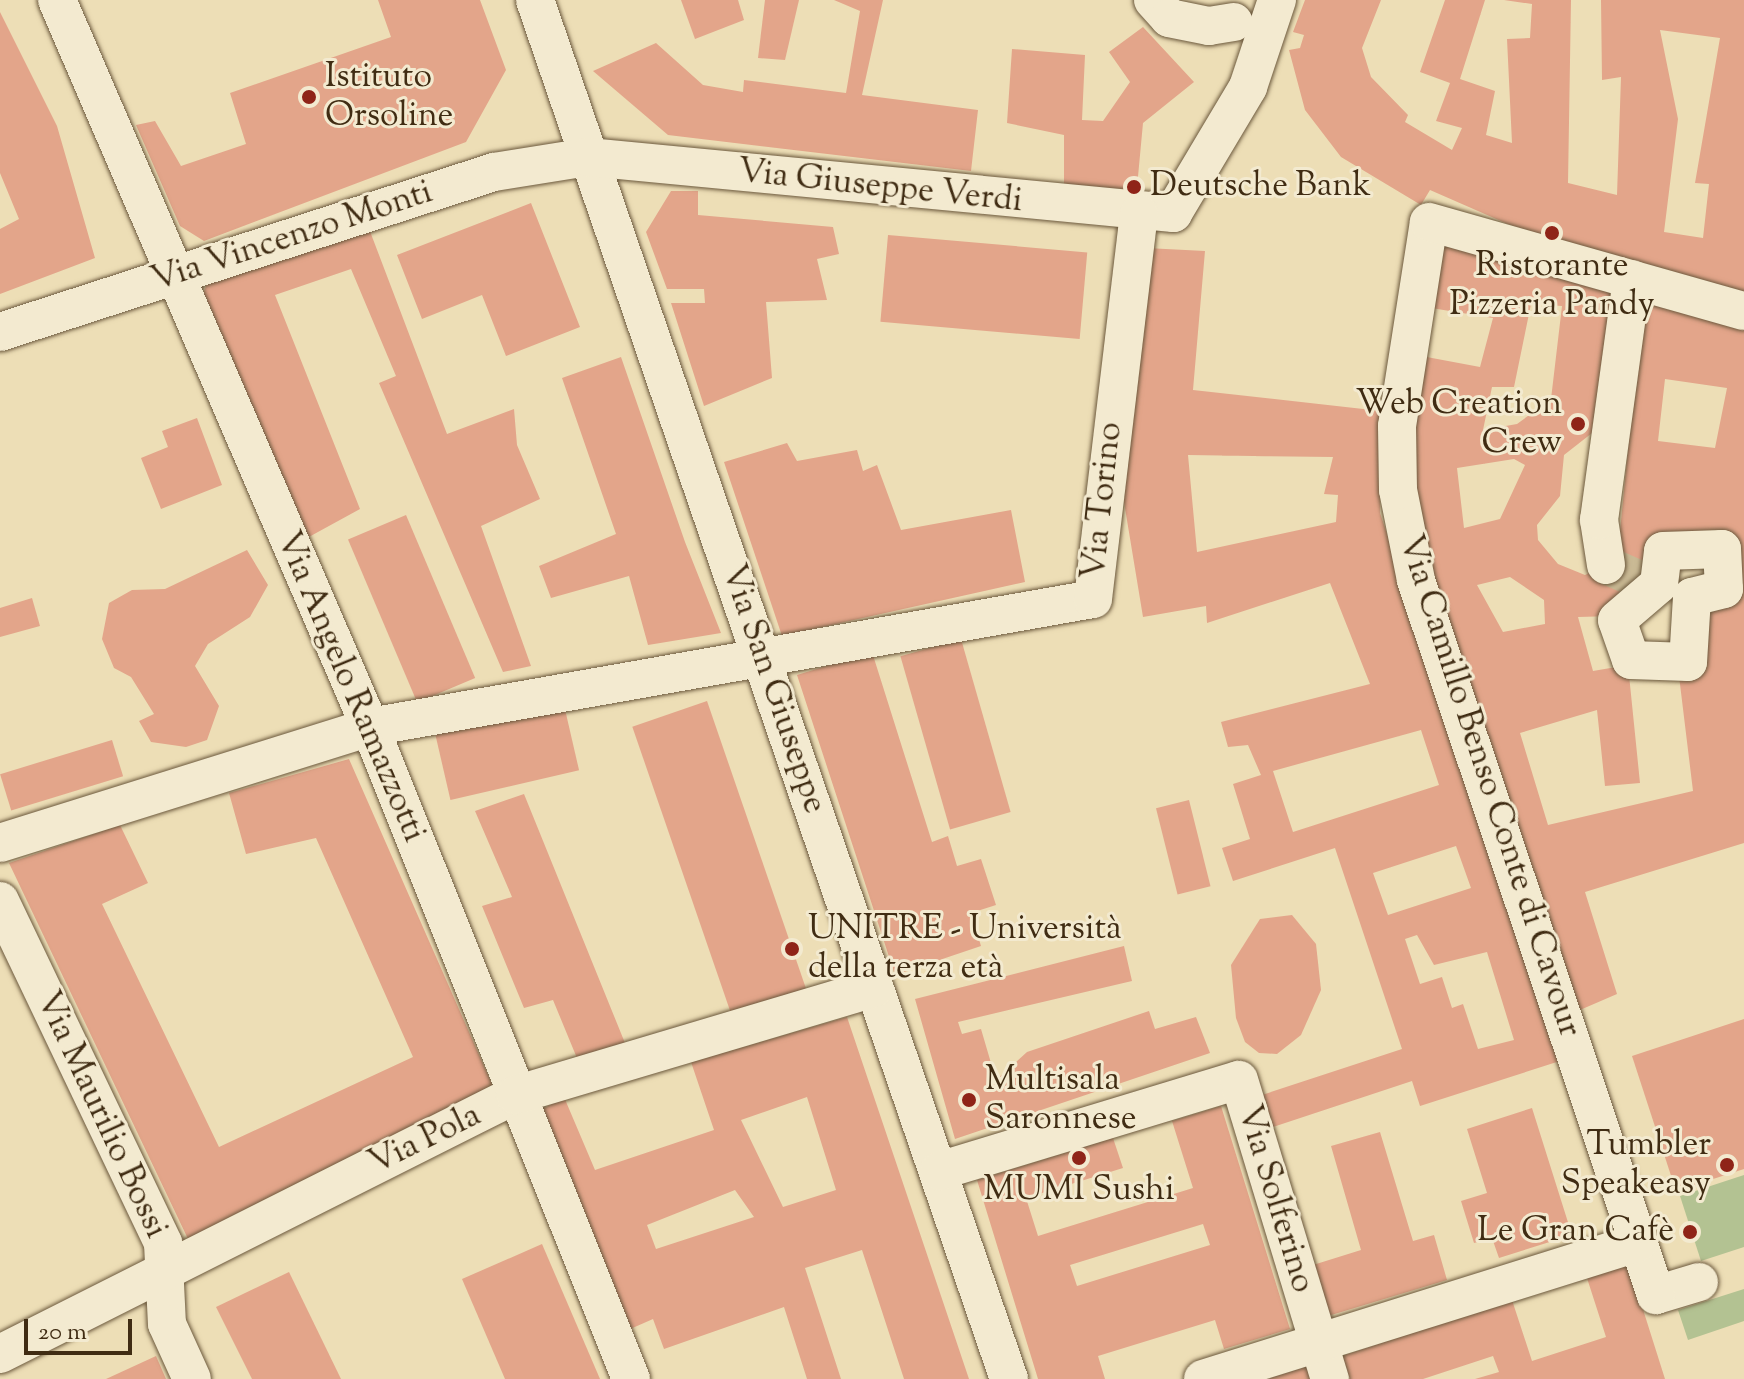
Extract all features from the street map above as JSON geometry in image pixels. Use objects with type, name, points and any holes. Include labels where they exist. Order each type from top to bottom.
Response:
[{"type":"street","name":"Via Angelo Ramazzotti","points":[[57,0],[171,277],[370,727],[631,1379]]},
{"type":"street","name":"Via San Giuseppe","points":[[535,0],[1009,1379]]},
{"type":"street","points":[[1153,0],[1169,18],[1209,26],[1229,11],[1259,50]]},
{"type":"street","points":[[1156,214],[1248,87],[1277,0]]},
{"type":"street","name":"Via Vincenzo Monti","points":[[0,332],[494,172],[588,157]]},
{"type":"street","name":"Via Giuseppe Verdi","points":[[588,157],[1156,214]]},
{"type":"street","name":"Via Torino","points":[[762,654],[1093,599],[1156,214]]},
{"type":"street","name":"Via Camillo Benso Conte di Cavour","points":[[1632,279],[1429,222],[1397,426],[1405,531],[1656,1295],[1699,1282]]},
{"type":"street","points":[[1606,565],[1599,520],[1632,279],[1744,311]]},
{"type":"street","points":[[1722,549],[1728,589],[1692,597],[1688,662],[1631,660],[1617,620],[1653,584],[1663,551],[1722,549]]},
{"type":"street","points":[[0,843],[370,727],[762,654]]},
{"type":"street","name":"Via Maurilio Bossi","points":[[0,901],[163,1243],[168,1268],[167,1324],[192,1379]]},
{"type":"street","name":"Via Pola","points":[[0,1354],[515,1095],[874,988]]},
{"type":"street","name":"Via Solferino","points":[[939,1171],[1239,1080],[1319,1343]]},
{"type":"street","points":[[1203,1379],[1639,1242]]},
{"type":"street","points":[[1319,1343],[1330,1379]]},
{"type":"green space","points":[[1744,1175],[1744,1247],[1701,1261],[1680,1196]]},
{"type":"green space","points":[[1744,1289],[1744,1321],[1688,1340],[1678,1310]]},
{"type":"building","name":"Istituto Orsoline","points":[[378,0],[480,0],[506,70],[466,142],[204,241],[180,226],[136,125],[155,121],[181,166],[246,144],[230,93],[391,37]]},
{"type":"building","points":[[681,0],[738,0],[744,20],[695,39]]},
{"type":"building","points":[[765,0],[799,0],[785,60],[758,58]]},
{"type":"building","points":[[834,0],[883,0],[862,95],[978,110],[971,171],[668,135],[593,71],[656,43],[703,85],[743,92],[744,80],[846,93],[860,11]]},
{"type":"building","points":[[1305,0],[1381,0],[1362,48],[1371,77],[1408,115],[1405,122],[1452,150],[1462,128],[1436,121],[1450,83],[1420,72],[1445,0],[1485,0],[1460,79],[1495,91],[1486,135],[1512,143],[1507,39],[1530,38],[1532,4],[1504,0],[1571,0],[1568,183],[1617,195],[1621,77],[1602,80],[1601,0],[1744,0],[1744,296],[1533,235],[1430,190],[1421,205],[1341,157],[1305,110],[1289,50],[1300,48],[1304,35],[1293,32]],"holes":[[[1660,30],[1720,38],[1695,183],[1709,184],[1703,238],[1664,232],[1678,119]]]},
{"type":"building","points":[[0,12],[57,126],[95,258],[0,294],[0,229],[19,219],[0,173]]},
{"type":"building","points":[[1143,27],[1194,82],[1143,123],[1136,198],[1064,189],[1064,135],[1007,123],[1012,49],[1085,55],[1082,120],[1103,121],[1130,82],[1109,52]]},
{"type":"building","points":[[671,191],[698,191],[698,215],[833,227],[839,254],[817,259],[827,300],[766,302],[772,378],[704,406],[671,303],[705,303],[704,289],[667,289],[646,232]]},
{"type":"building","points":[[531,203],[580,327],[506,356],[482,295],[422,319],[397,255]]},
{"type":"building","points":[[368,226],[447,434],[514,409],[517,445],[540,499],[481,526],[531,666],[503,672],[379,383],[396,376],[351,269],[275,295],[360,509],[307,538],[200,302],[210,276]]},
{"type":"building","points":[[888,235],[1087,252],[1080,339],[880,322]]},
{"type":"building","points":[[1435,239],[1617,286],[1601,426],[1564,455],[1560,496],[1537,525],[1538,540],[1558,564],[1585,575],[1606,565],[1619,542],[1643,293],[1744,321],[1744,843],[1585,892],[1617,994],[1573,1013],[1406,505],[1416,355],[1480,367],[1493,318],[1425,307]],"holes":[[[1531,304],[1562,306],[1551,399],[1517,424],[1483,430],[1492,387],[1514,387]],[[1665,379],[1727,388],[1715,448],[1658,441]],[[1514,459],[1525,465],[1500,519],[1464,528],[1457,468]],[[1730,547],[1697,601],[1679,676],[1693,791],[1548,825],[1520,733],[1597,710],[1605,786],[1640,783],[1628,665],[1593,671],[1578,617],[1614,616],[1655,575]],[[1510,577],[1544,600],[1545,624],[1503,632],[1477,585]]]},
{"type":"building","points":[[1146,248],[1205,251],[1193,390],[1381,411],[1380,513],[1563,1060],[1420,1106],[1412,1081],[1273,1127],[1262,1095],[1402,1049],[1335,848],[1233,881],[1222,848],[1250,839],[1233,784],[1261,775],[1248,745],[1228,747],[1221,722],[1370,684],[1330,583],[1207,623],[1206,606],[1143,617],[1123,496]],"holes":[[[1188,455],[1333,457],[1324,494],[1338,495],[1336,522],[1197,552]],[[1421,730],[1439,785],[1293,832],[1273,771]],[[1456,846],[1471,888],[1388,915],[1373,873]],[[1417,935],[1434,965],[1487,952],[1514,1040],[1478,1049],[1463,1004],[1452,1008],[1442,977],[1420,984],[1405,939]]]},
{"type":"building","points":[[621,357],[685,542],[721,633],[648,645],[629,576],[551,598],[539,566],[616,534],[562,378]]},
{"type":"building","points":[[197,418],[222,485],[161,509],[141,458],[168,447],[162,431]]},
{"type":"building","points":[[787,443],[797,461],[857,450],[863,471],[877,465],[901,530],[1011,510],[1025,582],[782,636],[724,462]]},
{"type":"building","points":[[406,515],[475,678],[417,703],[348,540]]},
{"type":"building","points":[[247,550],[268,585],[250,617],[208,644],[195,666],[219,706],[207,740],[186,747],[151,742],[139,721],[154,714],[131,677],[114,668],[102,639],[109,603],[132,590],[165,589]]},
{"type":"building","points":[[32,598],[40,626],[0,637],[0,608]]},
{"type":"building","points":[[961,639],[1011,812],[950,829],[900,656]]},
{"type":"building","points":[[872,652],[932,842],[948,836],[957,866],[981,859],[996,905],[971,913],[981,946],[895,975],[797,675]]},
{"type":"building","points":[[707,701],[806,988],[731,1014],[632,727]]},
{"type":"building","points":[[564,705],[579,770],[450,800],[435,735]]},
{"type":"building","points":[[112,740],[123,776],[11,811],[0,774]]},
{"type":"building","points":[[349,759],[495,1091],[189,1241],[9,863],[120,825],[148,883],[102,904],[219,1147],[413,1057],[316,838],[246,854],[229,793]]},
{"type":"building","points":[[524,794],[627,1048],[579,1063],[553,1000],[524,1008],[482,906],[512,897],[475,811]]},
{"type":"building","points":[[1189,800],[1211,886],[1178,895],[1156,808]]},
{"type":"building","points":[[1292,915],[1316,944],[1321,990],[1301,1035],[1277,1054],[1259,1053],[1245,1042],[1236,1018],[1231,965],[1260,919]]},
{"type":"building","points":[[1124,946],[1132,981],[958,1022],[962,1034],[981,1029],[996,1080],[1027,1052],[1149,1011],[1155,1029],[1196,1017],[1210,1053],[955,1139],[915,999]]},
{"type":"building","points":[[847,1017],[969,1379],[904,1379],[862,1250],[805,1268],[841,1379],[807,1379],[784,1307],[664,1349],[653,1319],[628,1330],[536,1113],[564,1097],[595,1170],[714,1130],[691,1062]],"holes":[[[807,1097],[836,1190],[783,1207],[741,1120]],[[735,1190],[754,1217],[656,1249],[647,1225]]]},
{"type":"building","points":[[1744,1019],[1744,1169],[1676,1191],[1632,1056]]},
{"type":"building","points":[[1221,1106],[1290,1329],[1224,1349],[1215,1320],[1098,1356],[1105,1379],[1038,1379],[977,1180],[1113,1138],[1123,1168],[1026,1198],[1038,1236],[1193,1188],[1172,1121]],"holes":[[[1203,1224],[1210,1245],[1077,1286],[1070,1265]]]},
{"type":"building","points":[[1532,1108],[1572,1235],[1499,1258],[1492,1238],[1474,1243],[1461,1201],[1487,1193],[1467,1129]]},
{"type":"building","points":[[1380,1132],[1413,1241],[1434,1235],[1447,1280],[1328,1316],[1313,1265],[1361,1250],[1331,1146]]},
{"type":"building","points":[[542,1244],[600,1379],[505,1379],[462,1279]]},
{"type":"building","points":[[1628,1262],[1665,1379],[1475,1379],[1499,1372],[1493,1356],[1423,1379],[1346,1379],[1339,1357],[1512,1300],[1532,1361],[1606,1337],[1586,1275]]},
{"type":"building","points":[[289,1272],[341,1379],[252,1379],[216,1307]]},
{"type":"building","points":[[156,1356],[166,1379],[106,1379]]},
{"type":"building","points":[[1309,1366],[1313,1379],[1270,1379],[1270,1378]]},
{"type":"tunnel","points":[[1606,565],[1647,583]]},
{"type":"place","name":"Istituto Orsoline","points":[[309,97]]},
{"type":"place","name":"Deutsche Bank","points":[[1134,187]]},
{"type":"place","name":"Ristorante Pizzeria Pandy","points":[[1552,233]]},
{"type":"place","name":"Web Creation Crew","points":[[1578,424]]},
{"type":"place","name":"UNITRE - Università della terza età","points":[[792,949]]},
{"type":"place","name":"Multisala Saronnese","points":[[969,1100]]},
{"type":"place","name":"MUMI Sushi","points":[[1079,1158]]},
{"type":"place","name":"Tumbler Speakeasy","points":[[1727,1165]]},
{"type":"place","name":"Le Gran Cafè","points":[[1690,1232]]}]
